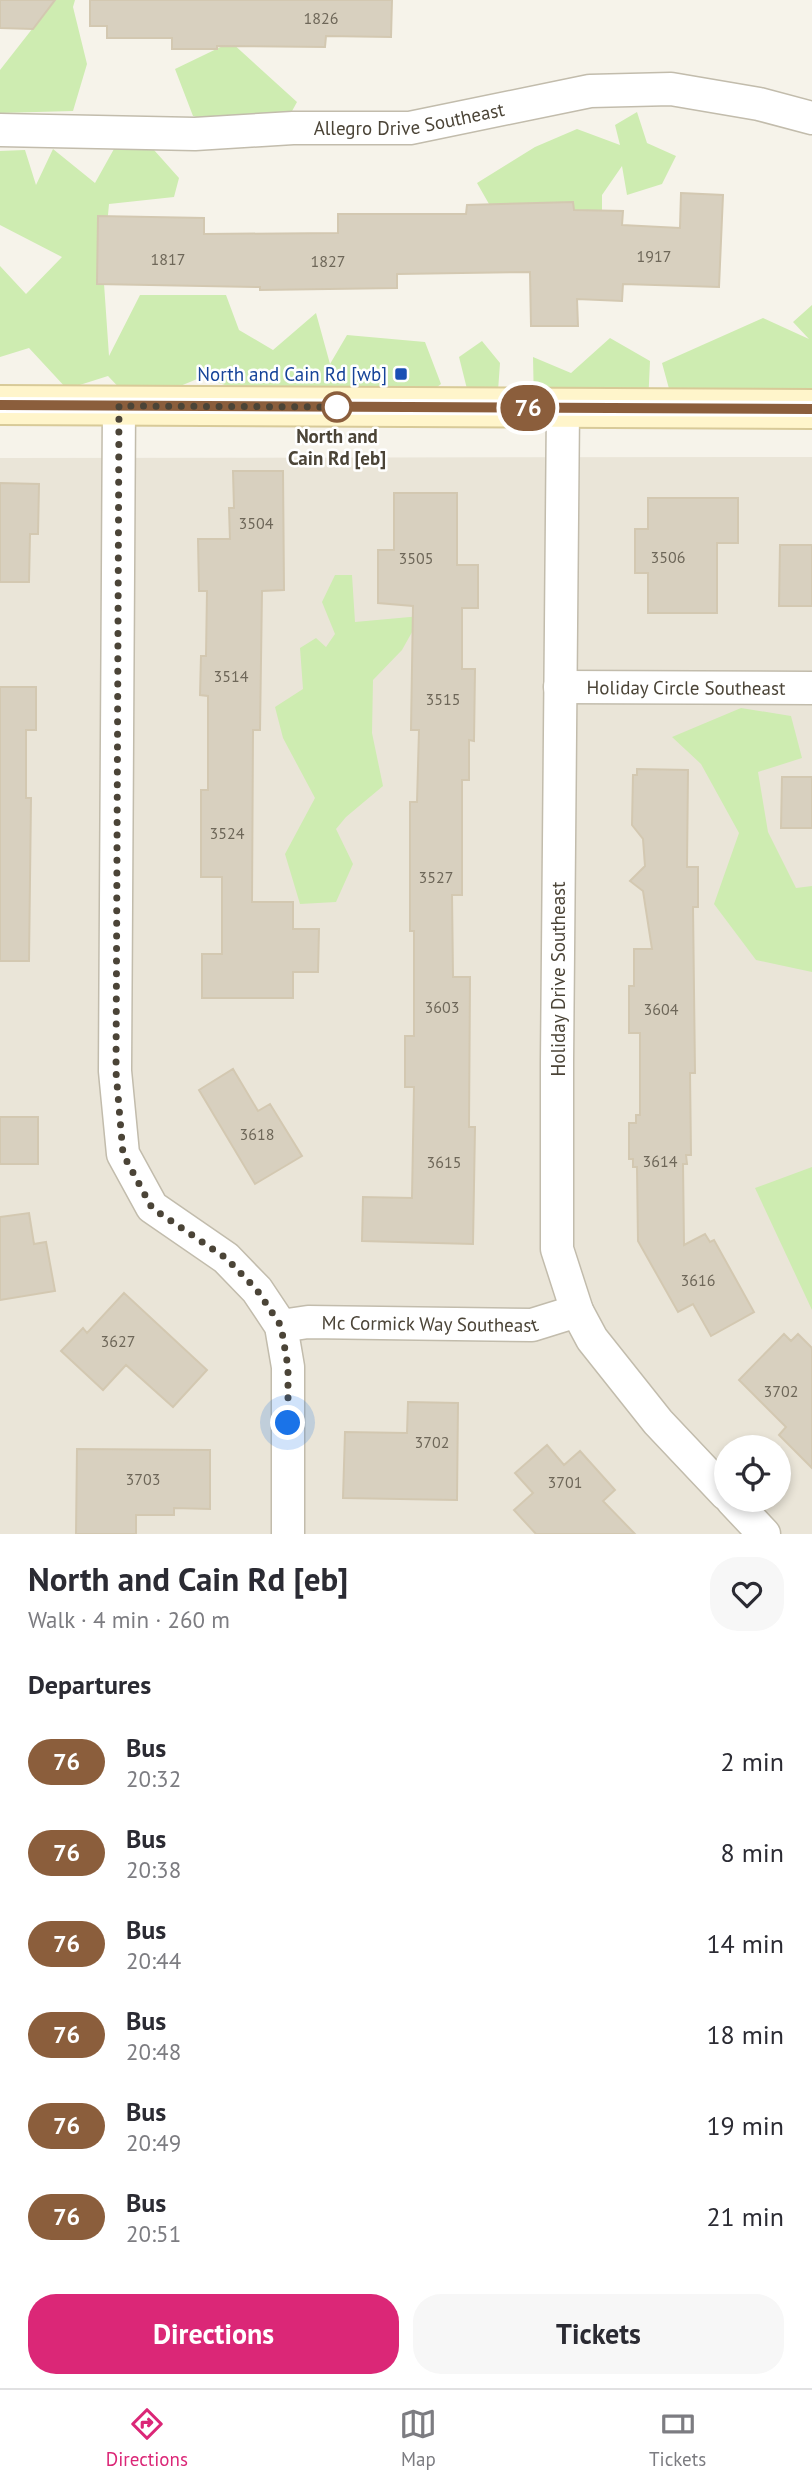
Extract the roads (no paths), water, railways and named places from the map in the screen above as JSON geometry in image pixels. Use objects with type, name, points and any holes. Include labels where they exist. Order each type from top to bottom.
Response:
[{"type":"street","name":"Allegro Drive Southeast","points":[[0,130],[195,134],[293,128],[410,128],[590,91],[659,89],[759,104],[812,118]]},
{"type":"street","points":[[0,405],[812,409]]},
{"type":"street","points":[[119,406],[116,1072],[123,1154],[152,1208],[226,1258],[257,1290],[281,1326],[288,1367],[288,1534]]},
{"type":"street","name":"Holiday Drive Southeast","points":[[563,408],[556,1062],[557,1249],[577,1311],[592,1339],[658,1422],[714,1481]]},
{"type":"street","name":"Holiday Circle Southeast","points":[[560,687],[812,688]]},
{"type":"street","name":"Mc Cormick Way Southeast","points":[[281,1326],[308,1322],[532,1325],[577,1311]]},
{"type":"street","points":[[743,1512],[764,1534]]},
{"type":"place","name":"North and Cain Rd [wb]","points":[[401,374]]},
{"type":"place","name":"North and Cain Rd [eb]","points":[[337,407]]}]
